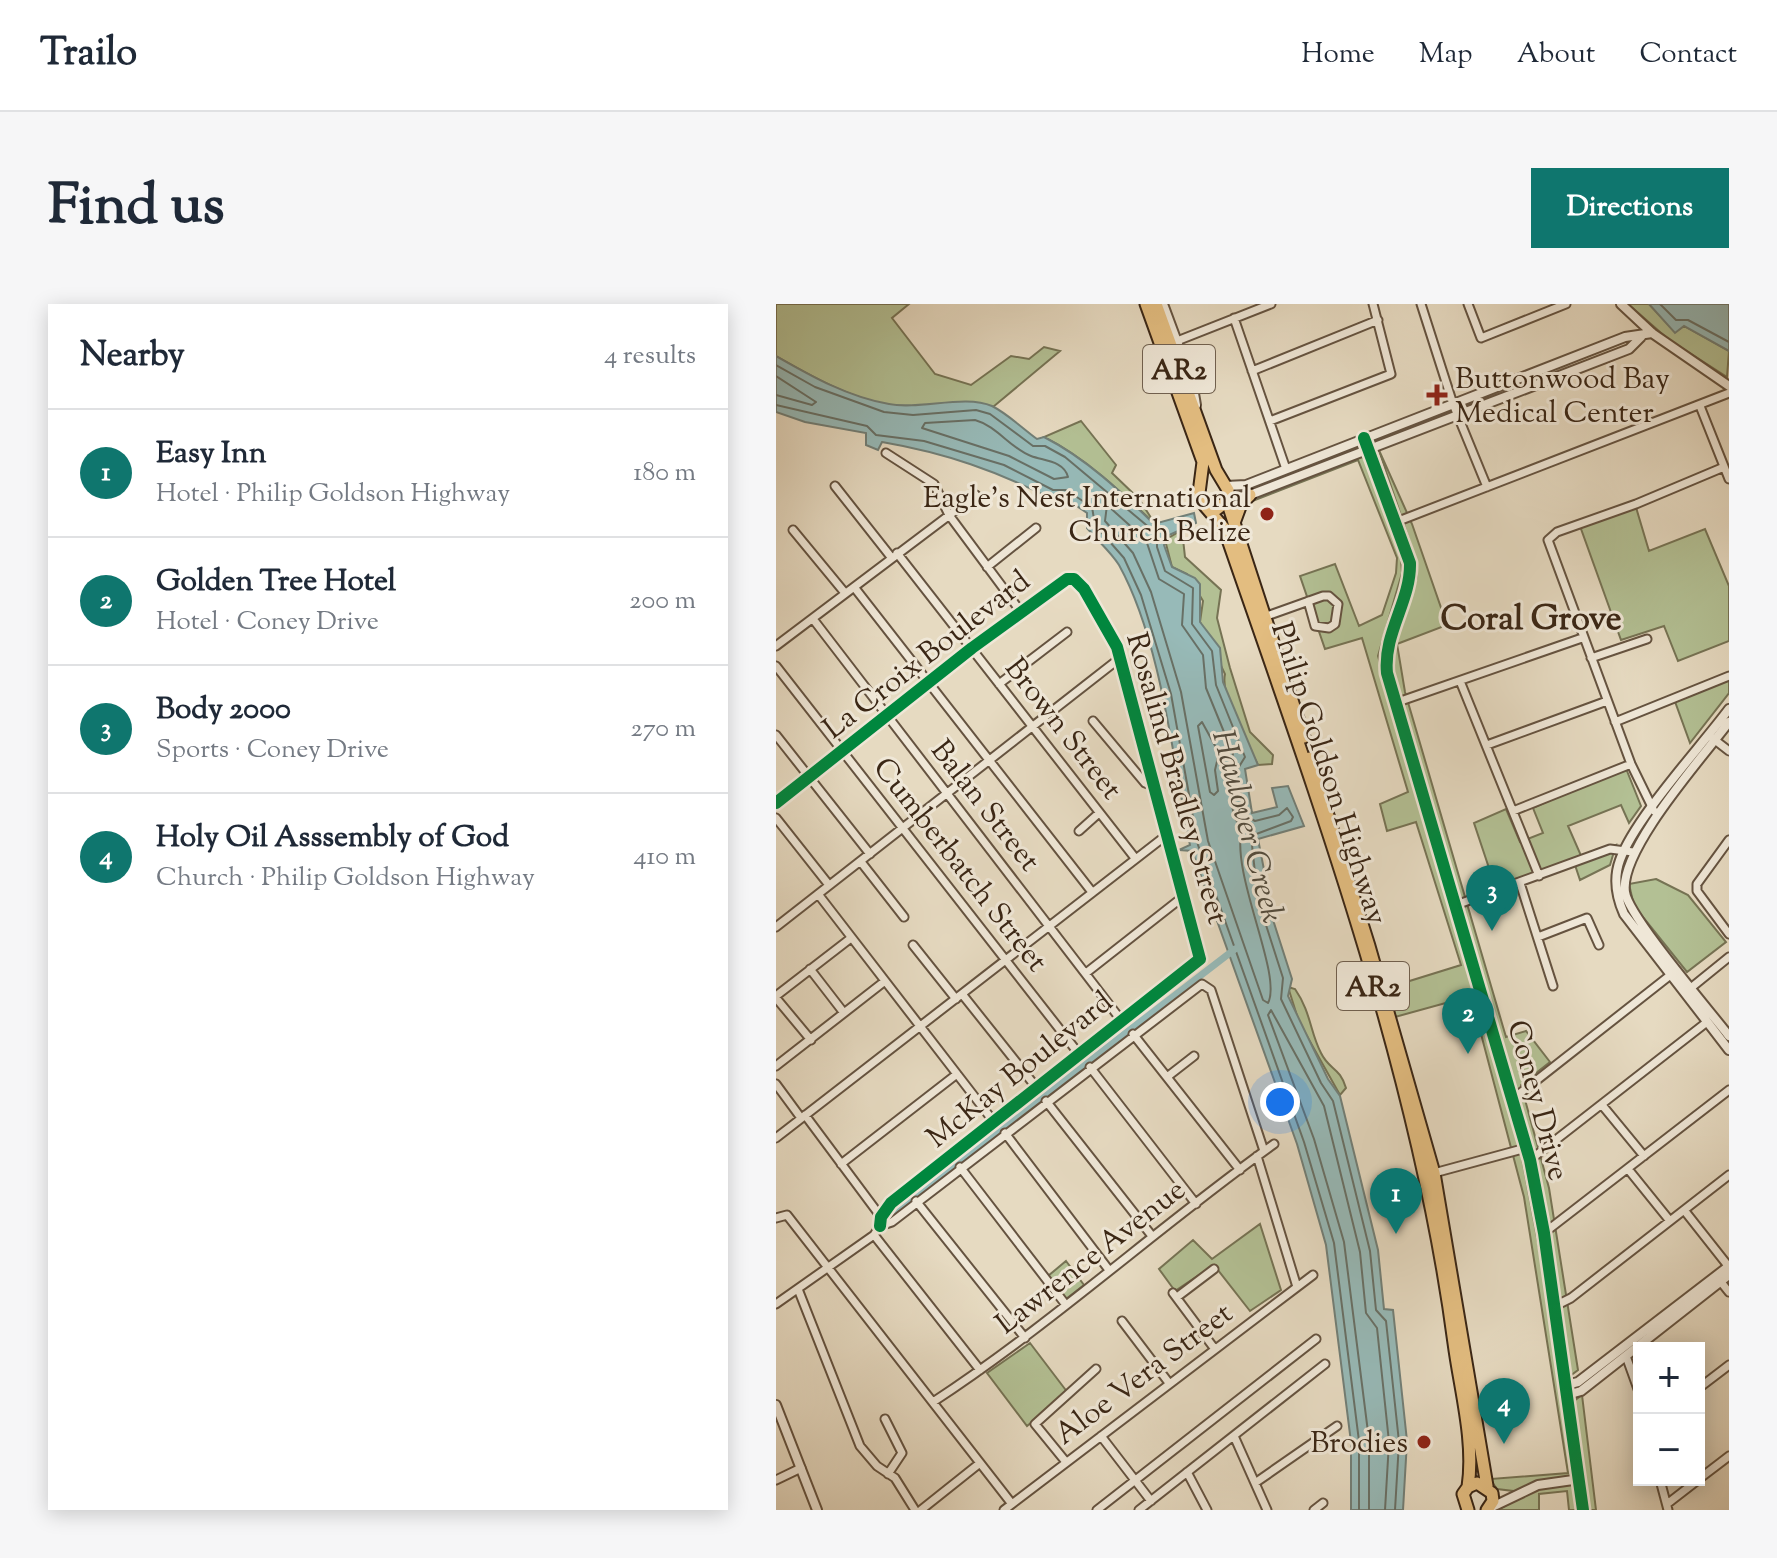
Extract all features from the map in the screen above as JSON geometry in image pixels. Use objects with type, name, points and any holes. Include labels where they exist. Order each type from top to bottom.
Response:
[{"type":"main road","name":"AR2","points":[[1146,304],[1203,462],[1201,489]]},
{"type":"main road","name":"Philip Goldson Highway","points":[[1156,304],[1226,492],[1363,924],[1434,1173],[1489,1490]]},
{"type":"main road","points":[[1210,480],[1226,492],[1217,509],[1205,506],[1200,498],[1201,489],[1210,480]]},
{"type":"main road","points":[[1234,524],[1238,509],[1250,495]]},
{"type":"main road","name":"Philip Goldson Highway","points":[[1205,506],[1224,528],[1294,730],[1355,926],[1426,1178],[1469,1456],[1468,1487],[1462,1499],[1466,1509]]},
{"type":"main road","points":[[1468,1487],[1477,1483],[1489,1490],[1488,1509]]},
{"type":"street","points":[[1163,304],[1192,382],[1201,429]]},
{"type":"street","points":[[1237,304],[1252,371],[1286,469]]},
{"type":"street","points":[[1177,341],[1271,304]]},
{"type":"street","points":[[1270,421],[1392,372],[1373,304]]},
{"type":"street","points":[[1421,304],[1457,416],[1487,487]]},
{"type":"street","points":[[1468,304],[1481,338],[1566,304]]},
{"type":"street","points":[[1621,304],[1652,333],[1729,386]]},
{"type":"street","points":[[1252,371],[1378,320]]},
{"type":"street","points":[[1226,492],[1625,337],[1652,333]]},
{"type":"street","points":[[1226,492],[1250,495],[1629,349],[1641,337]]},
{"type":"street","points":[[1396,522],[1729,393]]},
{"type":"street","points":[[1700,406],[1729,479]]},
{"type":"street","name":"Coney Drive","points":[[1364,438],[1409,553],[1410,571],[1387,648],[1387,673],[1530,1160],[1544,1233],[1583,1510]]},
{"type":"street","points":[[886,453],[934,484],[949,515],[1021,612]]},
{"type":"street","points":[[1656,812],[1631,764],[1548,545],[1550,537],[1724,467]]},
{"type":"street","name":"Brown Street","points":[[835,486],[972,648],[1135,858]]},
{"type":"street","points":[[776,646],[976,495]]},
{"type":"street","points":[[987,567],[1036,528]]},
{"type":"street","points":[[793,530],[845,593]]},
{"type":"street","name":"La Croix Boulevard","points":[[776,803],[972,648],[1070,578]]},
{"type":"street","name":"Rosalind Bradley Street","points":[[1070,578],[1084,589],[1104,618],[1120,658],[1200,959]]},
{"type":"street","points":[[854,587],[1092,892]]},
{"type":"street","points":[[1264,617],[1308,601],[1323,596],[1334,599],[1340,613],[1335,624],[1329,628],[1315,626],[1308,601]]},
{"type":"street","name":"Balan Street","points":[[813,619],[1121,1020]]},
{"type":"street","points":[[999,684],[1067,632]]},
{"type":"street","points":[[1395,703],[1582,638]]},
{"type":"street","points":[[1591,658],[1647,639]]},
{"type":"street","points":[[776,927],[1120,658]]},
{"type":"street","name":"Cumberbatch Street","points":[[776,666],[1079,1054]]},
{"type":"street","points":[[1615,722],[1729,676]]},
{"type":"street","points":[[1460,681],[1539,876]]},
{"type":"street","points":[[1487,745],[1607,701]]},
{"type":"street","points":[[1729,709],[1712,738],[1629,851],[1616,877],[1617,898],[1634,929],[1692,987],[1729,1036]]},
{"type":"street","points":[[1093,721],[1145,783],[1155,787]]},
{"type":"street","points":[[1712,738],[1729,722]]},
{"type":"street","points":[[776,735],[870,854]]},
{"type":"street","points":[[1712,738],[1729,751]]},
{"type":"street","points":[[1513,811],[1631,764]]},
{"type":"street","points":[[1079,831],[1099,813]]},
{"type":"street","points":[[776,818],[829,885]]},
{"type":"street","points":[[776,1138],[1168,834]]},
{"type":"street","points":[[1729,840],[1697,884],[1697,891],[1729,934]]},
{"type":"street","points":[[1456,905],[1610,849],[1629,851]]},
{"type":"street","points":[[861,862],[904,917]]},
{"type":"street","points":[[1520,883],[1553,986]]},
{"type":"street","points":[[818,894],[994,1122]]},
{"type":"street","points":[[1086,973],[1184,896]]},
{"type":"street","points":[[1538,937],[1587,918],[1599,945]]},
{"type":"street","points":[[811,1040],[776,997],[851,938]]},
{"type":"street","points":[[913,945],[1036,1087]]},
{"type":"street","points":[[1692,987],[1729,957]]},
{"type":"street","name":"McKay Boulevard","points":[[776,1304],[874,1235],[891,1203],[1200,959]]},
{"type":"street","points":[[810,969],[844,1013]]},
{"type":"street","points":[[1675,972],[1729,1050]]},
{"type":"street","points":[[1514,1098],[1675,972]]},
{"type":"street","points":[[776,1066],[885,981]]},
{"type":"street","name":"McKay Boulevard","points":[[880,1226],[892,1222],[1133,1034],[1206,983],[1261,1154]]},
{"type":"street","points":[[1530,1160],[1707,1022]]},
{"type":"street","points":[[1133,1034],[1240,1170]]},
{"type":"street","points":[[1167,1077],[1194,1056]]},
{"type":"street","points":[[1090,1067],[1196,1204]]},
{"type":"street","points":[[841,1164],[957,1074]]},
{"type":"street","points":[[776,1084],[881,1217]]},
{"type":"street","points":[[1544,1233],[1729,1090]]},
{"type":"street","points":[[1046,1101],[1152,1236]]},
{"type":"street","points":[[1602,1105],[1644,1156]]},
{"type":"street","points":[[1005,1133],[1109,1270]]},
{"type":"street","name":"Lawrence Avenue","points":[[933,1402],[1025,1338],[1152,1236],[1274,1144]]},
{"type":"street","points":[[1434,1173],[1526,1148]]},
{"type":"street","points":[[1261,1154],[1297,1287]]},
{"type":"street","points":[[960,1167],[1066,1305]]},
{"type":"street","points":[[1628,1169],[1670,1221]]},
{"type":"street","points":[[1555,1306],[1568,1300],[1729,1175]]},
{"type":"street","points":[[916,1201],[1025,1338]]},
{"type":"street","points":[[1566,1390],[1729,1266],[1684,1210]]},
{"type":"street","points":[[776,1218],[787,1215],[1012,1504]]},
{"type":"street","points":[[874,1235],[980,1370]]},
{"type":"street","points":[[1214,1269],[1175,1295],[1214,1348]]},
{"type":"street","name":"Aloe Vera Street","points":[[1004,1510],[1313,1275]]},
{"type":"street","points":[[1566,1390],[1581,1391],[1725,1278],[1729,1292]]},
{"type":"street","points":[[798,1289],[860,1446],[900,1485],[918,1510],[980,1463]]},
{"type":"street","points":[[1122,1321],[1169,1383]]},
{"type":"street","points":[[1097,1510],[1316,1339]]},
{"type":"street","points":[[1626,1356],[1633,1375]]},
{"type":"street","points":[[1139,1510],[1325,1364]]},
{"type":"street","points":[[1705,1383],[1729,1365]]},
{"type":"street","points":[[1066,1462],[1035,1424],[1096,1369]]},
{"type":"street","points":[[776,1405],[817,1510]]},
{"type":"street","points":[[885,1419],[902,1453],[888,1474]]},
{"type":"street","points":[[1255,1483],[1337,1426]]},
{"type":"street","points":[[1101,1436],[1151,1501]]},
{"type":"street","points":[[1234,1436],[1267,1510]]},
{"type":"street","points":[[1705,1475],[1729,1456]]},
{"type":"street","points":[[776,1480],[801,1468]]},
{"type":"street","points":[[1187,1472],[1207,1510]]},
{"type":"street","points":[[1488,1509],[1547,1482],[1580,1479]]},
{"type":"street","points":[[1662,1486],[1667,1507],[1692,1486]]},
{"type":"street","points":[[1489,1490],[1512,1496]]},
{"type":"street","points":[[1314,1510],[1323,1503]]},
{"type":"green space","points":[[776,304],[909,304],[892,318],[935,374],[971,385],[1011,356],[1029,359],[1044,347],[1060,351],[993,407],[963,403],[896,406],[842,390],[776,356]]},
{"type":"green space","points":[[1628,304],[1649,304],[1675,332],[1684,326],[1729,351],[1727,377],[1668,339]]},
{"type":"green space","points":[[1081,421],[1116,465],[1112,473],[1139,499],[1155,524],[1089,465],[1044,437]]},
{"type":"green space","points":[[1378,448],[1412,524],[1447,625],[1397,644],[1405,692],[1506,1037],[1526,1031],[1550,1062],[1521,1085],[1549,1188],[1578,1370],[1570,1376],[1542,1205],[1526,1130],[1394,680],[1390,656],[1417,577],[1417,563]]},
{"type":"green space","points":[[1361,456],[1366,460],[1401,559],[1402,573],[1378,656],[1517,1132],[1551,1311],[1578,1510],[1569,1510],[1567,1491],[1539,1494],[1539,1510],[1498,1510],[1514,1501],[1513,1491],[1497,1489],[1490,1479],[1568,1473],[1524,1197],[1471,996],[1395,1017],[1387,988],[1461,965],[1416,822],[1387,831],[1380,804],[1408,792],[1362,638],[1325,649],[1300,576],[1335,564],[1359,626],[1382,615],[1396,573],[1397,558],[1358,460],[1242,505],[1257,495]]},
{"type":"green space","points":[[1635,504],[1649,551],[1705,529],[1729,586],[1729,641],[1678,661],[1664,626],[1621,640],[1580,526]]},
{"type":"green space","points":[[1182,530],[1185,557],[1221,590],[1217,618],[1230,668],[1250,732],[1273,755],[1272,764],[1258,765],[1231,707],[1225,674],[1200,622],[1203,601],[1187,574],[1172,567],[1165,540]]},
{"type":"green space","points":[[1729,673],[1729,693],[1690,743],[1673,696]]},
{"type":"green space","points":[[1625,766],[1641,806],[1629,823],[1621,805],[1568,826],[1582,858],[1616,845],[1610,865],[1580,880],[1574,862],[1496,889],[1474,823],[1506,809],[1520,842],[1543,833],[1533,808]]},
{"type":"green space","points":[[1656,879],[1688,895],[1726,942],[1687,972],[1634,906],[1629,884]]},
{"type":"green space","points":[[1288,987],[1295,989],[1300,997],[1321,1053],[1344,1081],[1346,1088],[1340,1095],[1299,1022]]},
{"type":"green space","points":[[1260,1224],[1281,1290],[1250,1311],[1214,1265],[1175,1291],[1159,1269],[1193,1240],[1212,1259]]},
{"type":"green space","points":[[1066,1261],[1084,1285],[1066,1299],[1048,1276]]},
{"type":"green space","points":[[1030,1343],[1068,1393],[1027,1426],[987,1373]]},
{"type":"green space","points":[[1582,1395],[1596,1510],[1588,1510],[1574,1401]]},
{"type":"water","points":[[1649,304],[1729,304],[1729,351],[1684,326],[1675,333]]},
{"type":"water","name":"Haulover Creek","points":[[776,356],[830,385],[874,401],[901,405],[969,401],[992,406],[1037,439],[1044,437],[1089,465],[1154,524],[1194,513],[1196,523],[1169,535],[1164,545],[1172,567],[1195,578],[1200,584],[1200,622],[1220,648],[1223,682],[1258,765],[1245,769],[1252,813],[1277,807],[1272,788],[1288,786],[1304,826],[1258,839],[1267,885],[1266,898],[1292,979],[1288,996],[1328,1079],[1340,1096],[1378,1250],[1384,1309],[1393,1310],[1407,1441],[1403,1510],[1351,1510],[1351,1442],[1326,1245],[1297,1144],[1192,851],[1179,850],[1190,845],[1164,701],[1145,629],[1119,565],[1087,528],[1087,513],[1062,496],[1054,500],[991,472],[928,452],[882,442],[878,450],[866,445],[866,433],[805,422],[776,412]]},
{"type":"waterway","points":[[888,1216],[1235,949]]},
{"type":"cycle path","points":[[1364,438],[1410,563],[1406,591],[1389,644],[1387,673],[1530,1160],[1544,1233],[1583,1510]]},
{"type":"cycle path","points":[[776,803],[972,648],[1067,579],[1074,579],[1084,589],[1117,647],[1200,959],[891,1203],[881,1217],[880,1226]]},
{"type":"place","name":"Buttonwood Bay Medical Center","points":[[1437,395]]},
{"type":"place","name":"Eagle's Nest International Church Belize","points":[[1267,514]]},
{"type":"place","name":"Body 2000","points":[[1492,931]]},
{"type":"place","name":"Golden Tree Hotel","points":[[1468,1054]]},
{"type":"place","name":"Easy Inn","points":[[1396,1234]]},
{"type":"place","name":"Brodies","points":[[1424,1442]]},
{"type":"place","name":"Holy Oil Asssembly of God","points":[[1504,1444]]},
{"type":"district","name":"Coral Grove","points":[[1531,617]]}]
